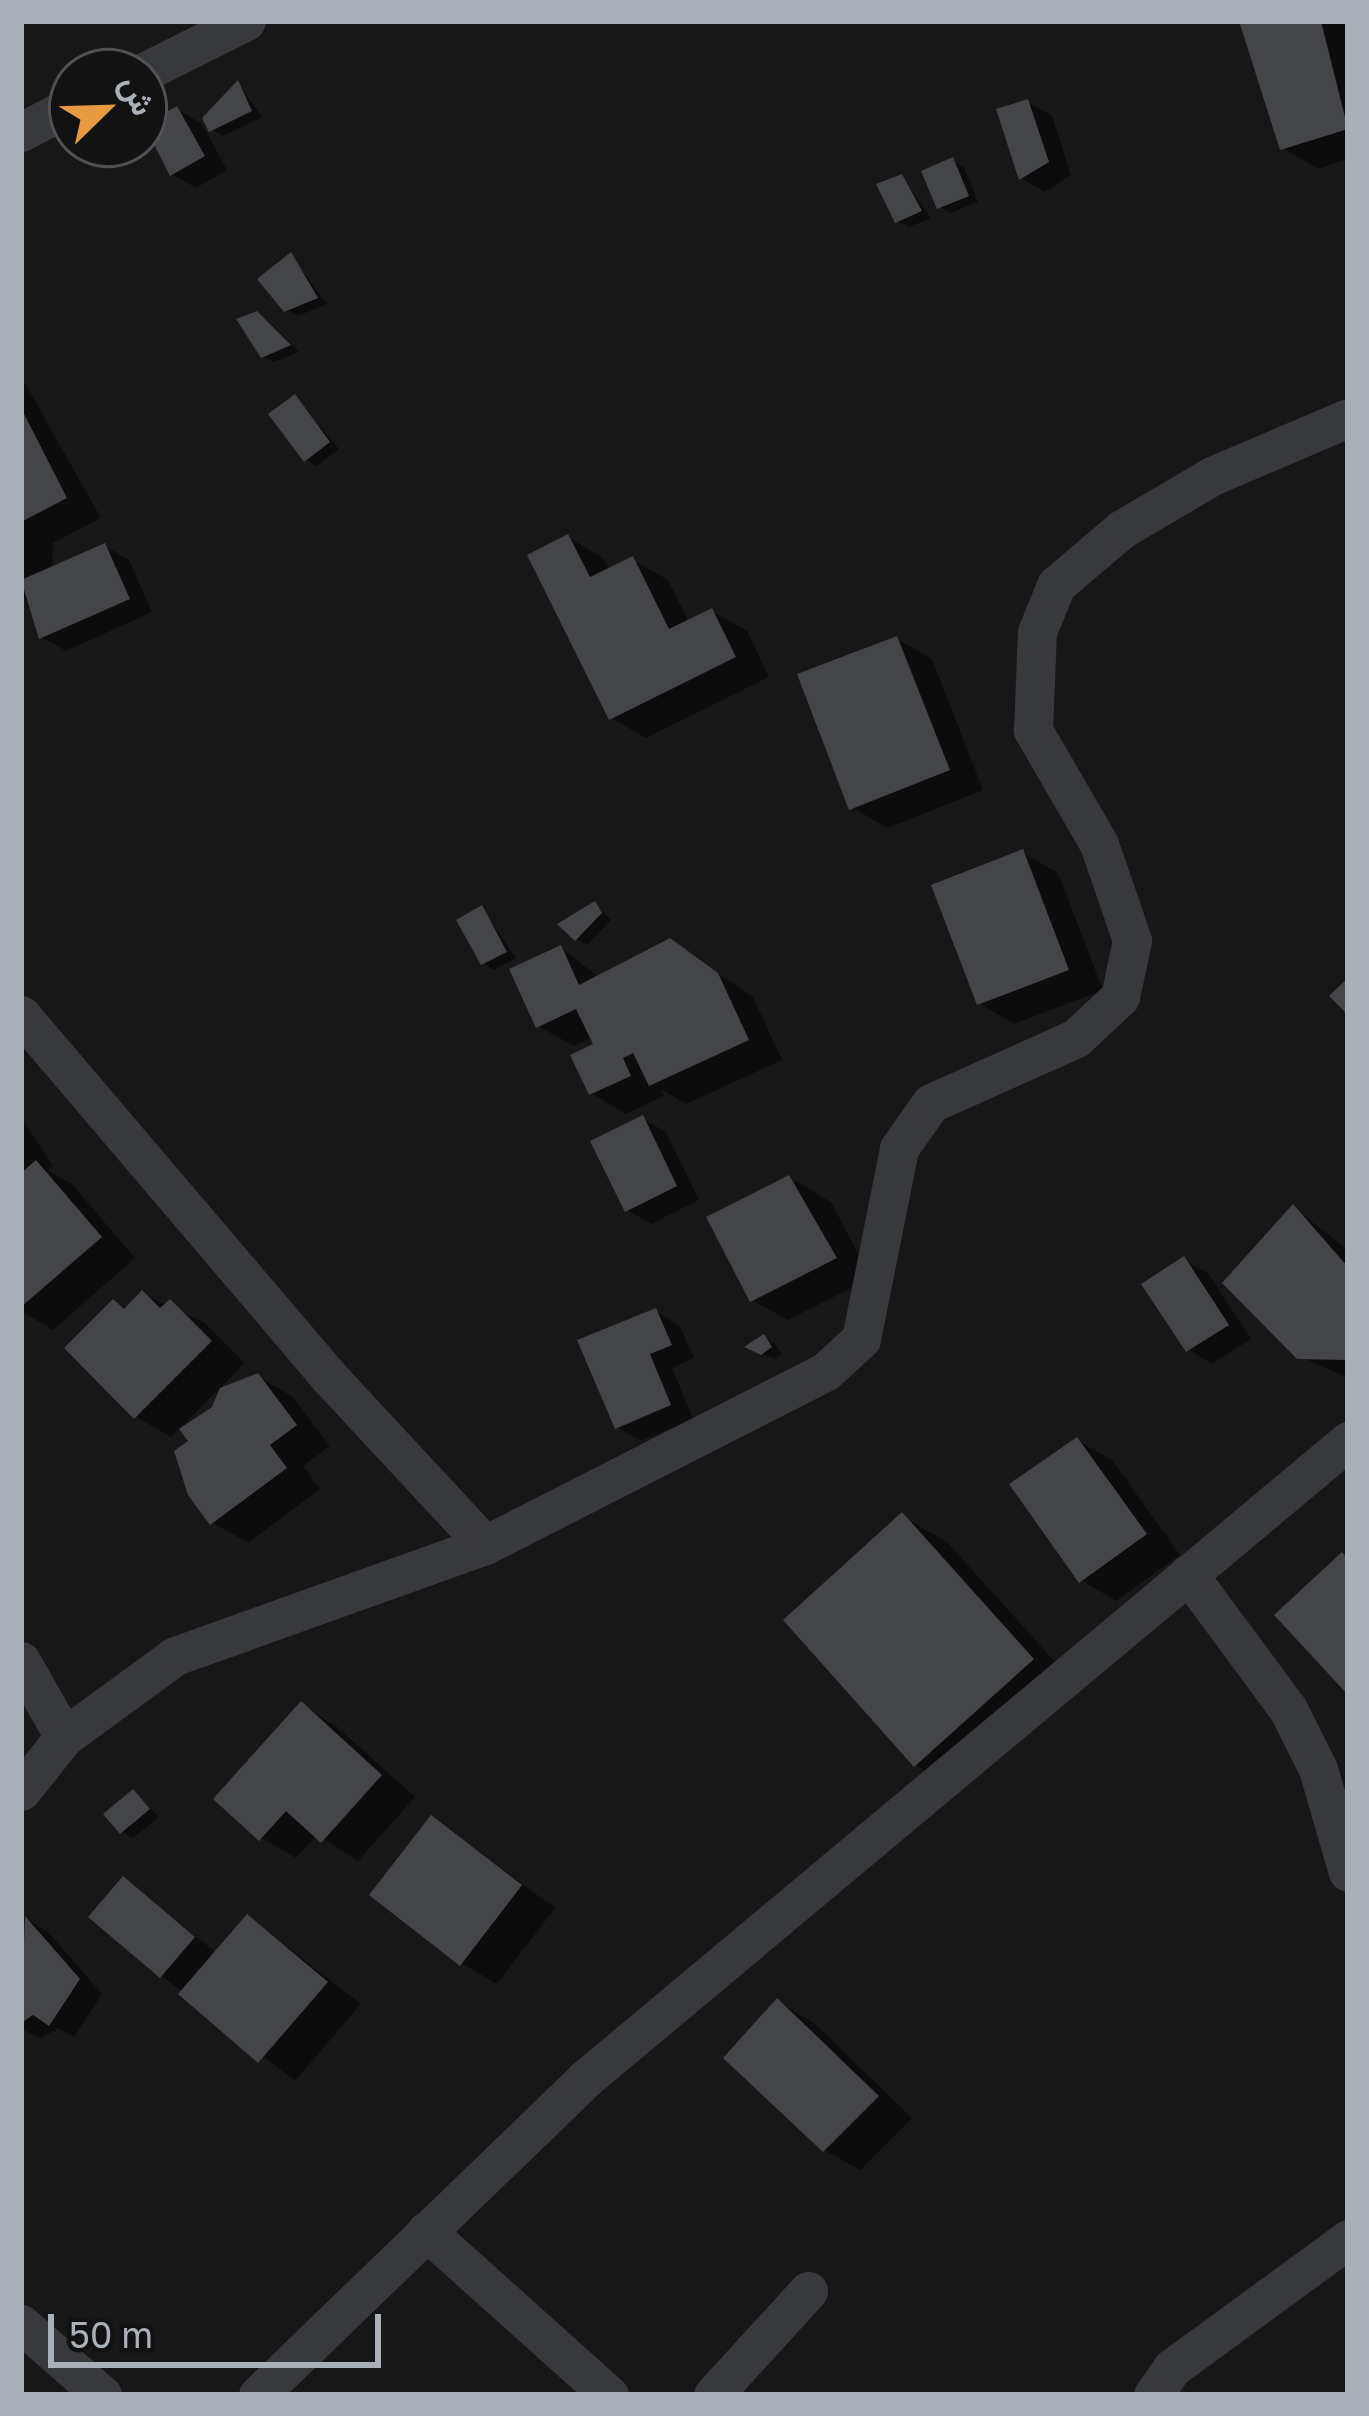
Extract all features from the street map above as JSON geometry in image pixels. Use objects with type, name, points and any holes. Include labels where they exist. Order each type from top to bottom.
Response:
[{"type":"street","points":[[168,61],[246,21]]},
{"type":"street","points":[[21,132],[48,118]]},
{"type":"street","points":[[21,1791],[64,1737],[175,1656],[485,1545],[825,1372],[861,1339],[899,1148],[931,1103],[1076,1038],[1120,997],[1132,940],[1099,844],[1033,730],[1037,632],[1056,585],[1122,529],[1212,476],[1348,418]]},
{"type":"street","points":[[21,1015],[330,1378],[485,1545]]},
{"type":"street","points":[[258,2395],[426,2231],[770,1919],[1348,1441]]},
{"type":"street","points":[[1189,1574],[1288,1709],[1318,1769],[1348,1871]]},
{"type":"street","points":[[21,1661],[64,1737]]},
{"type":"street","points":[[426,2231],[610,2395]]},
{"type":"street","points":[[1153,2395],[1172,2368],[1348,2239]]},
{"type":"street","points":[[713,2395],[808,2291]]},
{"type":"street","points":[[21,2324],[102,2395]]},
{"type":"building","points":[[1239,21],[1321,21],[1348,129],[1280,150]]},
{"type":"building","points":[[238,80],[252,111],[209,132],[202,118]]},
{"type":"building","points":[[1028,99],[1049,162],[1019,180],[996,109]]},
{"type":"building","points":[[177,106],[205,156],[170,176],[166,168],[168,111]]},
{"type":"building","points":[[953,157],[969,196],[937,209],[921,171]]},
{"type":"building","points":[[902,174],[922,211],[895,223],[876,184]]},
{"type":"building","points":[[291,252],[318,298],[284,312],[257,279]]},
{"type":"building","points":[[257,311],[291,345],[261,358],[236,319]]},
{"type":"building","points":[[295,394],[330,442],[304,462],[268,414]]},
{"type":"building","points":[[21,408],[67,498],[21,522]]},
{"type":"building","points":[[568,534],[590,577],[633,556],[669,629],[712,608],[736,657],[609,720],[527,555]]},
{"type":"building","points":[[105,543],[130,599],[39,639],[21,580]]},
{"type":"building","points":[[897,636],[950,770],[849,810],[797,674]]},
{"type":"building","points":[[1023,849],[1069,970],[977,1005],[931,885]]},
{"type":"building","points":[[595,901],[602,913],[575,941],[557,924]]},
{"type":"building","points":[[482,905],[507,952],[481,965],[456,920]]},
{"type":"building","points":[[670,938],[718,973],[749,1040],[649,1086],[633,1053],[623,1058],[631,1076],[589,1095],[570,1055],[593,1044],[576,1009],[536,1028],[509,969],[561,945],[579,985]]},
{"type":"building","points":[[1348,978],[1348,1011],[1346,1013],[1329,996]]},
{"type":"building","points":[[643,1115],[677,1186],[625,1212],[590,1141]]},
{"type":"building","points":[[36,1160],[102,1237],[21,1307],[21,1173]]},
{"type":"building","points":[[789,1175],[837,1258],[750,1302],[706,1217]]},
{"type":"building","points":[[1293,1204],[1348,1267],[1345,1360],[1297,1359],[1222,1283]]},
{"type":"building","points":[[1184,1256],[1229,1325],[1186,1352],[1141,1284]]},
{"type":"building","points":[[142,1290],[160,1308],[170,1299],[212,1341],[134,1419],[64,1348],[113,1299],[124,1309]]},
{"type":"building","points":[[656,1308],[672,1345],[650,1354],[671,1405],[615,1429],[577,1340]]},
{"type":"building","points":[[764,1334],[772,1347],[761,1355],[744,1347]]},
{"type":"building","points":[[258,1373],[297,1425],[270,1445],[287,1468],[210,1525],[188,1495],[174,1451],[188,1441],[179,1429],[212,1407],[220,1388]]},
{"type":"building","points":[[1077,1437],[1147,1534],[1079,1583],[1009,1484]]},
{"type":"building","points":[[902,1512],[1034,1659],[914,1767],[783,1620]]},
{"type":"building","points":[[1342,1552],[1348,1560],[1348,1695],[1274,1615]]},
{"type":"building","points":[[301,1701],[382,1775],[321,1843],[286,1811],[259,1841],[213,1799]]},
{"type":"building","points":[[133,1789],[150,1809],[120,1834],[103,1814]]},
{"type":"building","points":[[431,1815],[522,1885],[460,1966],[369,1895]]},
{"type":"building","points":[[123,1876],[195,1937],[160,1978],[88,1917]]},
{"type":"building","points":[[247,1914],[328,1982],[258,2063],[178,1994]]},
{"type":"building","points":[[25,1916],[80,1979],[49,2026],[33,2015],[21,2023]]},
{"type":"building","points":[[777,1998],[879,2096],[823,2152],[723,2058]]}]
